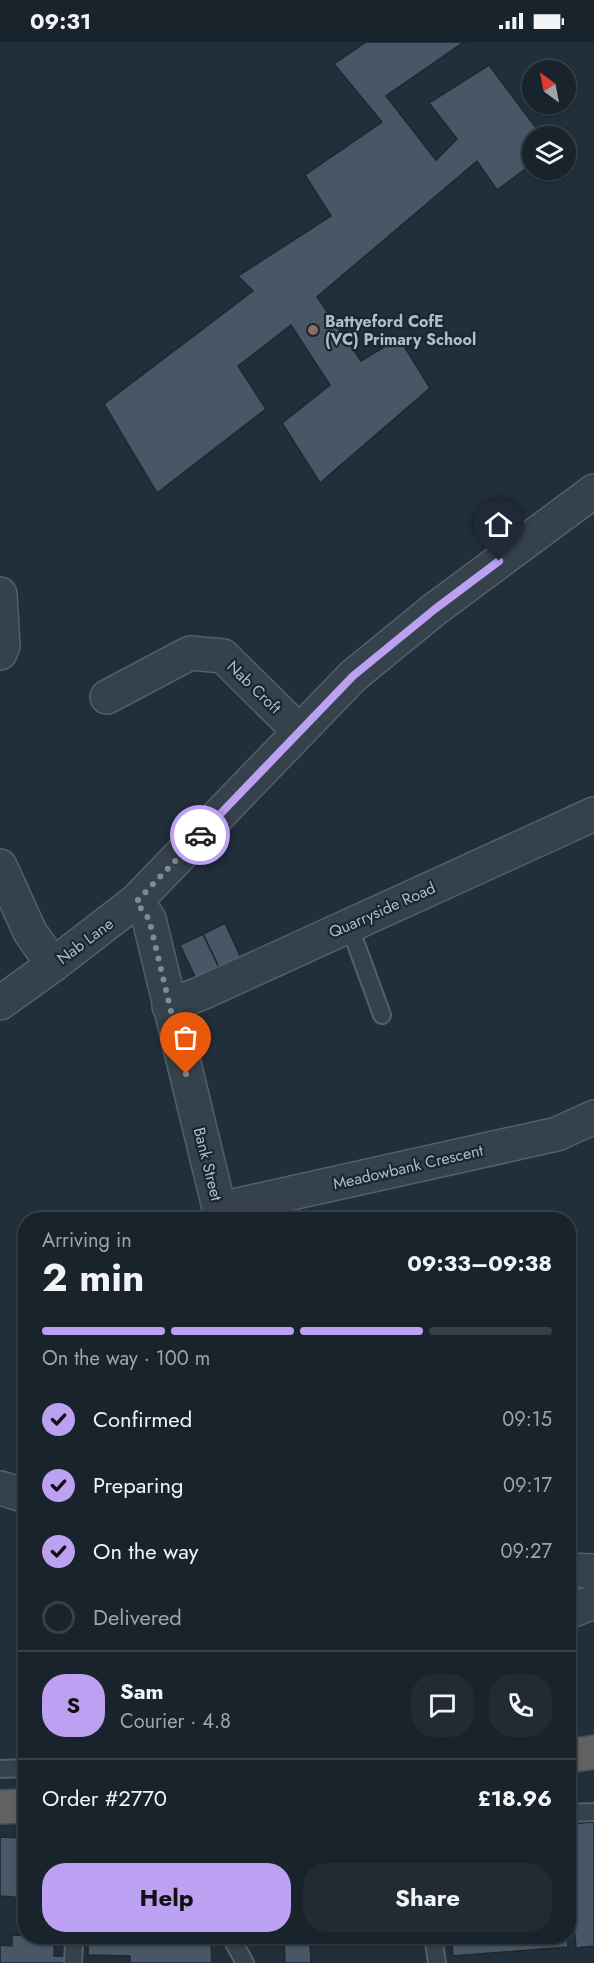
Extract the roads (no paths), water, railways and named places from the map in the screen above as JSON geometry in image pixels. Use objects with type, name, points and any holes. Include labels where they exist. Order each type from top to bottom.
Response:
[{"type":"highway","points":[[576,1755],[594,1752]]},
{"type":"highway","points":[[0,1807],[18,1806]]},
{"type":"street","name":"Nab Lane","points":[[0,1003],[136,902],[353,676],[435,609],[594,491]]},
{"type":"street","points":[[0,594],[3,646],[0,653]]},
{"type":"street","name":"Nab Croft","points":[[107,697],[190,653],[223,656],[300,731]]},
{"type":"street","name":"Quarryside Road","points":[[169,1006],[594,814]]},
{"type":"street","points":[[0,866],[15,930],[52,966]]},
{"type":"street","name":"Bank Street","points":[[136,902],[149,919],[220,1212]]},
{"type":"street","name":"Meadowbank Crescent","points":[[228,1212],[557,1134],[594,1117]]},
{"type":"street","points":[[0,1488],[18,1494]]},
{"type":"street","points":[[576,1570],[594,1571]]},
{"type":"street","points":[[576,1609],[594,1602]]},
{"type":"lane","points":[[349,925],[382,1015]]},
{"type":"lane","points":[[0,1769],[18,1768]]},
{"type":"lane","points":[[576,1813],[594,1812]]},
{"type":"lane","points":[[73,1963],[74,1944]]},
{"type":"lane","points":[[234,1944],[245,1963]]},
{"type":"lane","points":[[434,1944],[437,1963]]},
{"type":"place","name":"Battyeford CofE (VC) Primary School","points":[[313,330]]}]
